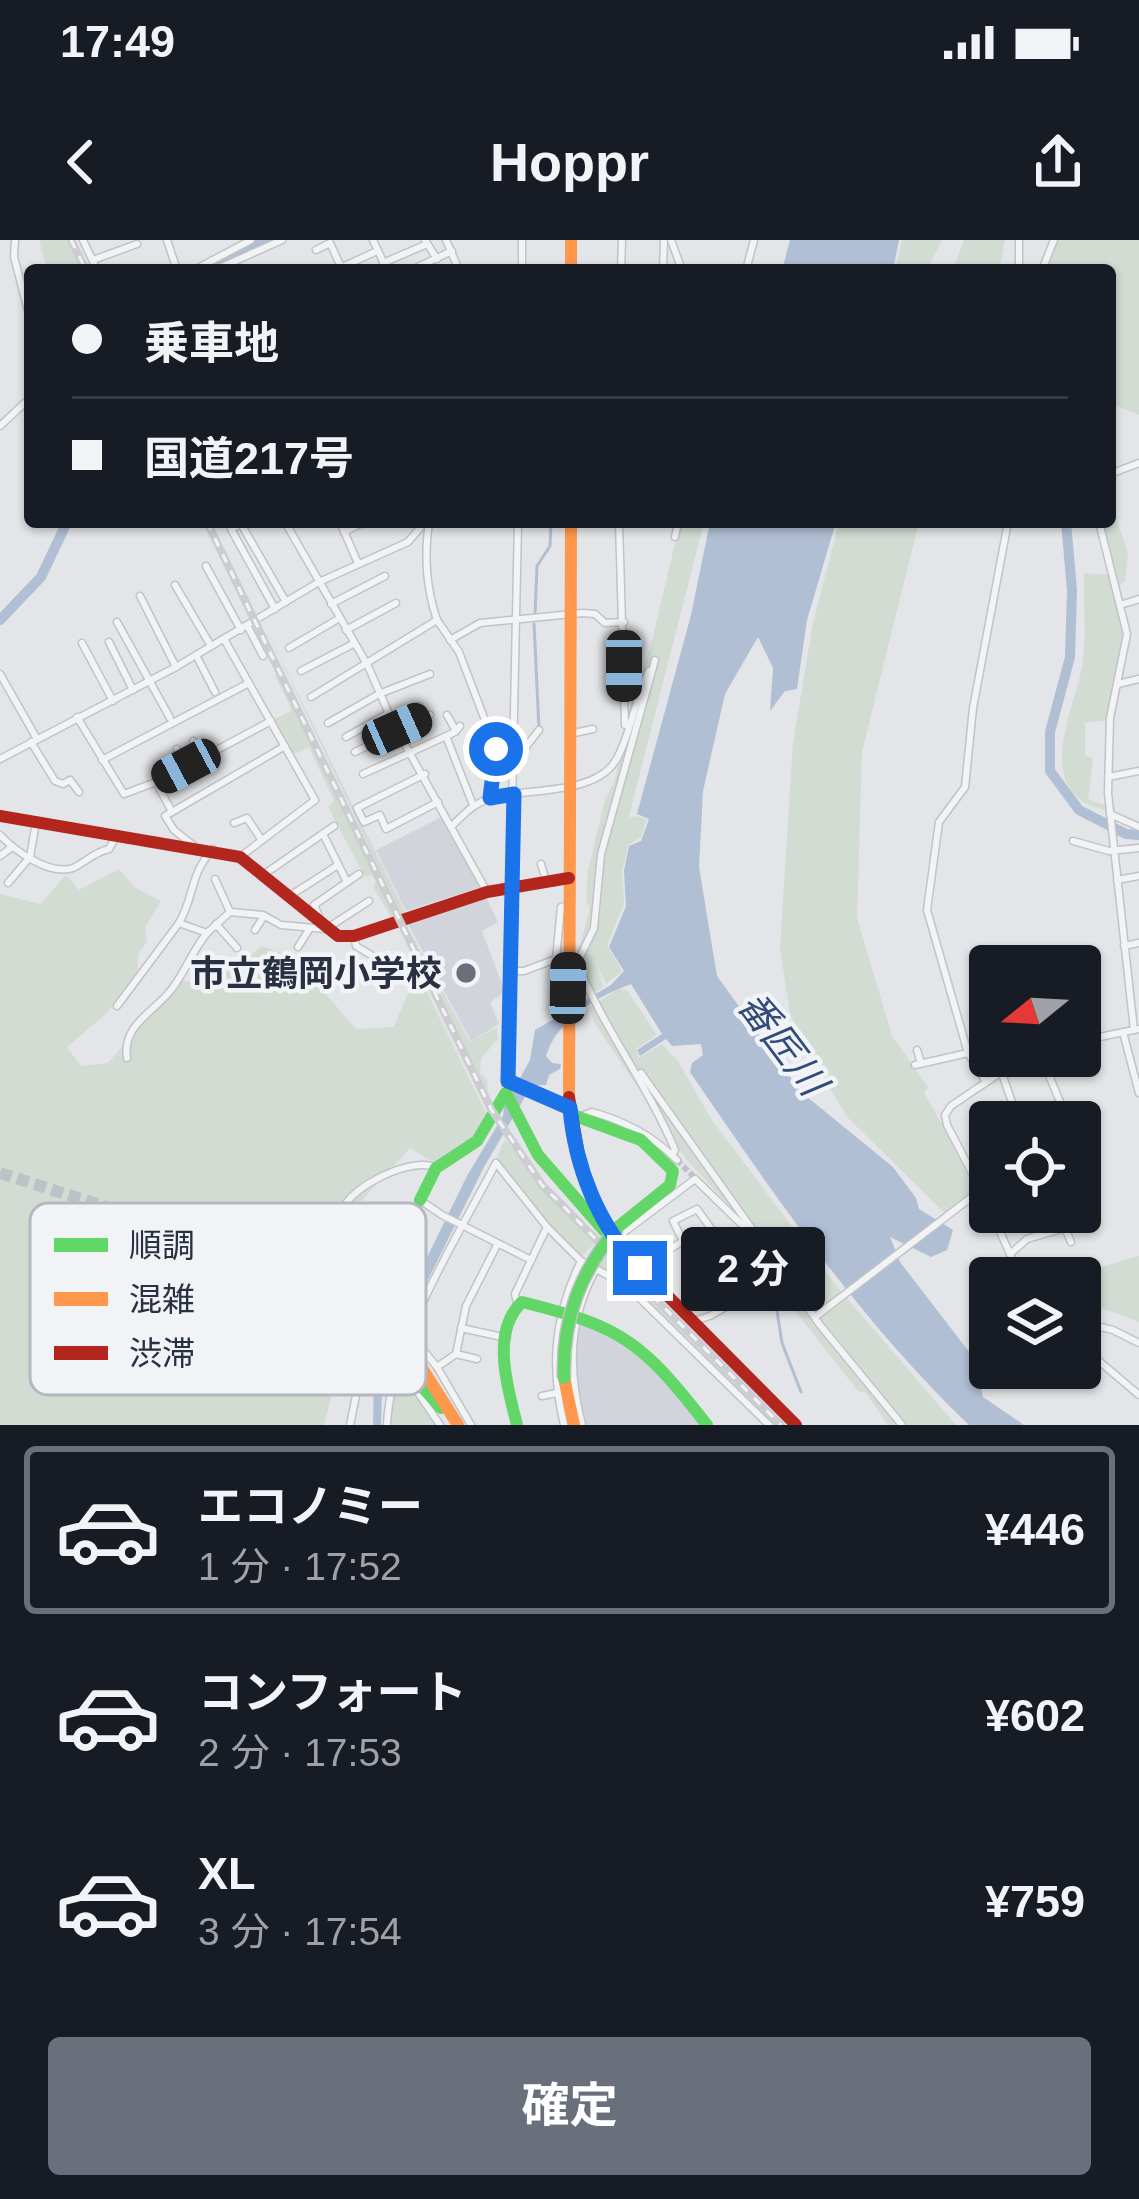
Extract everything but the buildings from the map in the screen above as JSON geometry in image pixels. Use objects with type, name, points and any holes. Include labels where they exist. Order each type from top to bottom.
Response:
[{"type":"main road","points":[[571,528],[569,1089],[581,1167],[592,1199],[617,1233],[624,1252]]},
{"type":"main road","points":[[0,816],[193,845],[240,857],[325,931],[354,936],[487,892],[569,878]]},
{"type":"main road","points":[[509,1088],[515,1118],[541,1164],[796,1425]]},
{"type":"main road","points":[[420,1200],[436,1168],[477,1141],[509,1088]]},
{"type":"main road","points":[[574,1113],[646,1144],[673,1171],[670,1185],[587,1267],[571,1302],[564,1337],[564,1378],[578,1425]]},
{"type":"main road","points":[[575,1202],[592,1199]]},
{"type":"main road","points":[[518,1425],[501,1366],[518,1303],[616,1328],[640,1345],[707,1425]]},
{"type":"main road","points":[[426,1372],[454,1425]]},
{"type":"main road","points":[[426,1392],[454,1425]]},
{"type":"street","points":[[15,240],[24,297]]},
{"type":"street","points":[[83,240],[95,264]]},
{"type":"street","points":[[205,264],[251,240]]},
{"type":"street","points":[[232,264],[282,240]]},
{"type":"street","points":[[373,240],[384,264]]},
{"type":"street","points":[[390,264],[426,242],[437,259]]},
{"type":"street","points":[[316,250],[330,243],[337,264]]},
{"type":"street","points":[[93,260],[137,244]]},
{"type":"street","points":[[425,264],[451,244]]},
{"type":"street","points":[[347,264],[377,251]]},
{"type":"street","points":[[0,426],[24,404]]},
{"type":"street","points":[[233,528],[275,609]]},
{"type":"street","points":[[243,528],[286,602]]},
{"type":"street","points":[[288,528],[368,666],[390,716],[487,892]]},
{"type":"street","points":[[342,528],[357,561]]},
{"type":"street","points":[[344,532],[352,528]]},
{"type":"street","points":[[0,759],[196,656],[319,581],[408,542],[421,528]]},
{"type":"street","points":[[427,528],[428,595],[437,620],[459,652],[496,749],[490,798]]},
{"type":"street","points":[[452,826],[473,806],[490,798],[514,794],[570,787],[611,766],[655,660],[602,854],[594,928],[577,963],[661,1118],[675,1158],[626,1123],[592,1112],[574,1113],[531,1089],[509,1088],[514,794],[514,750],[517,622],[518,528]]},
{"type":"street","points":[[619,528],[626,729]]},
{"type":"street","points":[[675,537],[677,528]]},
{"type":"street","points":[[986,1082],[968,1053],[927,910],[939,822],[965,787],[973,708],[1007,528]]},
{"type":"street","points":[[1101,528],[1127,640],[1110,718],[1108,777],[1137,1029],[1101,1037]]},
{"type":"street","points":[[206,566],[262,656]]},
{"type":"street","points":[[331,604],[385,576]]},
{"type":"street","points":[[175,585],[211,646]]},
{"type":"street","points":[[140,596],[176,667]]},
{"type":"street","points":[[1120,605],[1139,599]]},
{"type":"street","points":[[345,630],[396,603]]},
{"type":"street","points":[[450,640],[480,623],[589,612],[605,623],[624,622]]},
{"type":"street","points":[[290,648],[339,619]]},
{"type":"street","points":[[311,697],[437,620]]},
{"type":"street","points":[[117,622],[170,718]]},
{"type":"street","points":[[224,639],[315,800],[240,857]]},
{"type":"street","points":[[109,642],[133,690]]},
{"type":"street","points":[[82,643],[113,700]]},
{"type":"street","points":[[301,671],[353,644]]},
{"type":"street","points":[[196,656],[215,692]]},
{"type":"street","points":[[0,674],[56,782],[70,779],[79,792]]},
{"type":"street","points":[[328,723],[379,694],[430,674]]},
{"type":"street","points":[[1118,684],[1139,679]]},
{"type":"street","points":[[102,760],[249,682]]},
{"type":"street","points":[[346,737],[419,706]]},
{"type":"street","points":[[355,752],[430,715]]},
{"type":"street","points":[[363,774],[458,728],[447,715]]},
{"type":"street","points":[[76,717],[124,794],[271,721]]},
{"type":"street","points":[[570,734],[593,729]]},
{"type":"street","points":[[514,750],[525,748],[539,730]]},
{"type":"street","points":[[446,736],[473,806]]},
{"type":"street","points":[[193,741],[203,757]]},
{"type":"street","points":[[193,845],[165,816],[285,746]]},
{"type":"street","points":[[177,749],[186,766]]},
{"type":"street","points":[[1108,777],[1139,771]]},
{"type":"street","points":[[424,773],[357,808],[364,822],[380,815],[386,829],[439,801]]},
{"type":"street","points":[[156,782],[172,812]]},
{"type":"street","points":[[1110,814],[1139,827]]},
{"type":"street","points":[[234,823],[248,818],[261,839]]},
{"type":"street","points":[[8,883],[30,857],[36,822]]},
{"type":"street","points":[[263,875],[334,826]]},
{"type":"street","points":[[323,834],[347,882]]},
{"type":"street","points":[[0,835],[12,847],[61,870],[109,849],[117,835]]},
{"type":"street","points":[[1073,841],[1113,851],[1139,848]]},
{"type":"street","points":[[0,856],[12,847]]},
{"type":"street","points":[[117,1006],[187,910],[194,875],[213,849]]},
{"type":"street","points":[[542,864],[546,881]]},
{"type":"street","points":[[288,897],[338,865]]},
{"type":"street","points":[[325,931],[314,905],[359,874]]},
{"type":"street","points":[[1117,880],[1139,876]]},
{"type":"street","points":[[215,879],[230,912]]},
{"type":"street","points":[[298,947],[369,901]]},
{"type":"street","points":[[511,971],[556,959],[561,907],[569,905]]},
{"type":"street","points":[[127,1058],[124,1042],[133,1026],[171,991],[188,956],[230,912],[264,916],[281,926],[325,931]]},
{"type":"street","points":[[255,931],[264,916]]},
{"type":"street","points":[[179,923],[207,933]]},
{"type":"street","points":[[216,924],[237,948]]},
{"type":"street","points":[[354,936],[356,946],[406,976]]},
{"type":"street","points":[[1124,946],[1139,944]]},
{"type":"street","points":[[1127,973],[1139,970]]},
{"type":"street","points":[[1124,1032],[1139,1093]]},
{"type":"street","points":[[917,1050],[918,1064],[968,1053]]},
{"type":"street","points":[[630,1060],[758,1236]]},
{"type":"street","points":[[969,1167],[946,1115],[951,1106],[993,1077]]},
{"type":"street","points":[[345,1203],[357,1190],[390,1173],[424,1163],[436,1168]]},
{"type":"street","points":[[426,1301],[496,1163],[547,1228],[581,1261],[626,1285],[769,1425]]},
{"type":"street","points":[[617,1233],[694,1178],[764,1245],[814,1317],[902,1425]]},
{"type":"street","points":[[814,1317],[969,1200]]},
{"type":"street","points":[[419,1203],[424,1203]]},
{"type":"street","points":[[426,1204],[531,1260]]},
{"type":"street","points":[[640,1268],[683,1241],[673,1221],[697,1209],[755,1290],[692,1321]]},
{"type":"street","points":[[518,1303],[515,1294],[547,1228]]},
{"type":"street","points":[[1000,1233],[1011,1257]]},
{"type":"street","points":[[1010,1254],[1027,1239],[1047,1233]]},
{"type":"street","points":[[1066,1233],[1071,1242]]},
{"type":"street","points":[[437,1367],[456,1354],[466,1306],[497,1244]]},
{"type":"street","points":[[564,1425],[554,1354],[560,1311],[581,1261]]},
{"type":"street","points":[[578,1425],[572,1368],[577,1315],[596,1269]]},
{"type":"street","points":[[1101,1327],[1139,1343]]},
{"type":"street","points":[[461,1328],[507,1338]]},
{"type":"street","points":[[456,1354],[477,1359]]},
{"type":"street","points":[[426,1356],[471,1425]]},
{"type":"street","points":[[1101,1363],[1139,1399]]},
{"type":"street","points":[[542,1396],[557,1393]]},
{"type":"street","points":[[350,1425],[356,1395]]},
{"type":"street","points":[[387,1425],[392,1395]]},
{"type":"street","points":[[420,1395],[440,1425]]},
{"type":"shaded area","points":[[39,240],[67,240],[79,264],[45,264]]},
{"type":"shaded area","points":[[902,240],[942,240],[930,264],[896,264]]},
{"type":"shaded area","points":[[964,240],[1005,240],[1000,264],[955,264]]},
{"type":"shaded area","points":[[1056,240],[1139,240],[1139,415],[1116,405],[1116,264],[1046,264]]},
{"type":"shaded area","points":[[1116,517],[1128,553],[1125,581],[1118,586],[1103,528],[1116,528]]},
{"type":"shaded area","points":[[679,528],[702,528],[628,820],[634,816],[647,819],[641,837],[628,845],[622,873],[624,904],[607,945],[622,971],[606,984],[598,967],[603,987],[583,999],[580,979],[587,971],[580,962],[600,917],[596,879],[590,931],[577,958],[590,907],[586,901],[588,871],[633,696],[651,645]]},
{"type":"shaded area","points":[[837,528],[918,528],[862,752],[857,918],[892,1036],[928,1087],[924,1093],[969,1178],[969,1197],[946,1214],[848,1118],[790,1014],[780,948],[793,743],[813,623]]},
{"type":"shaded area","points":[[1084,573],[1110,575],[1124,640],[1108,720],[1085,723],[1085,755],[1093,759],[1088,800],[1106,805],[1106,810],[1083,801],[1069,787],[1063,769],[1062,749],[1083,656]]},
{"type":"shaded area","points":[[263,622],[405,912],[401,914]]},
{"type":"shaded area","points":[[279,673],[396,916],[391,917],[373,886],[372,875],[365,877],[328,807],[334,801],[309,747],[292,755],[272,721],[292,710],[275,676]]},
{"type":"shaded area","points":[[443,816],[481,887],[406,911],[376,850]]},
{"type":"shaded area","points":[[119,869],[134,887],[161,901],[145,927],[147,941],[138,955],[138,971],[106,1014],[67,1047],[81,1066],[108,1063],[181,980],[196,983],[207,966],[233,972],[261,946],[294,957],[356,1029],[394,1027],[407,995],[422,982],[487,1115],[471,1139],[436,1164],[410,1148],[359,1203],[30,1203],[30,1395],[331,1395],[324,1425],[0,1425],[0,894],[40,904],[66,875],[79,890]]},
{"type":"shaded area","name":"市立鶴岡小学校","points":[[486,897],[498,922],[482,931],[505,992],[490,1002],[499,1024],[471,1041],[408,924]]},
{"type":"shaded area","points":[[407,926],[470,1042],[497,1027],[498,1039],[481,1058],[480,1074],[487,1079],[488,1094]]},
{"type":"shaded area","points":[[619,989],[627,990],[657,1035],[636,1049],[639,1058],[662,1044],[677,1060],[712,1120],[841,1292],[808,1322],[845,1296],[956,1425],[888,1425],[752,1256],[737,1214],[685,1158],[594,1022],[590,1007]]},
{"type":"shaded area","points":[[505,1139],[532,1175],[596,1242],[580,1258],[496,1160]]},
{"type":"shaded area","points":[[605,1252],[779,1425],[773,1425],[627,1280],[596,1265]]},
{"type":"shaded area","points":[[1139,1256],[1139,1322],[1101,1308],[1101,1267]]},
{"type":"shaded area","points":[[578,1318],[637,1345],[705,1425],[584,1425],[576,1391],[573,1339]]},
{"type":"shaded area","points":[[391,1395],[416,1395],[438,1425],[389,1425]]},
{"type":"water","points":[[790,240],[899,240],[894,264],[784,264]]},
{"type":"water","points":[[709,528],[834,528],[807,620],[797,689],[785,691],[770,711],[773,668],[758,637],[725,694],[703,791],[699,867],[717,976],[801,1092],[893,1167],[919,1209],[953,1230],[947,1250],[931,1257],[890,1237],[900,1262],[969,1352],[969,1389],[981,1389],[983,1397],[1024,1425],[969,1425],[892,1344],[787,1211],[690,1072],[692,1063],[703,1055],[701,1044],[672,1046],[666,1039],[640,1056],[637,1050],[662,1034],[631,984],[580,1011],[559,1031],[546,1056],[561,1064],[560,1069],[549,1075],[546,1085],[532,1085],[484,1167],[426,1284],[426,1260],[530,1060],[535,1030],[611,985],[624,971],[609,947],[626,906],[624,871],[629,846],[641,841],[649,819],[637,814],[691,615]]},
{"type":"water","points":[[374,1395],[382,1395],[381,1425],[373,1425]]},
{"type":"waterway","points":[[217,264],[266,240]]},
{"type":"waterway","points":[[0,620],[41,577],[64,528]]},
{"type":"waterway","points":[[535,614],[537,566],[550,546],[551,528]]},
{"type":"waterway","points":[[1067,528],[1072,590],[1070,657],[1050,732],[1050,771],[1079,810],[1126,834],[1139,835]]},
{"type":"waterway","points":[[534,624],[539,729]]},
{"type":"waterway","points":[[773,1286],[782,1343],[801,1392]]},
{"type":"tunnel","points":[[677,1160],[693,1176]]},
{"type":"tunnel","points":[[0,1173],[94,1203]]},
{"type":"railway","points":[[71,240],[83,264]]},
{"type":"railway","points":[[210,528],[491,1109],[542,1185],[781,1425]]},
{"type":"traffic: fast","points":[[506,1093],[538,1155],[613,1241]]},
{"type":"traffic: fast","points":[[420,1200],[436,1168],[477,1141],[505,1094]]},
{"type":"traffic: fast","points":[[570,1114],[641,1140],[673,1171],[670,1185],[618,1227]]},
{"type":"traffic: fast","points":[[564,1378],[566,1336],[576,1297],[593,1261],[618,1227]]},
{"type":"traffic: fast","points":[[517,1425],[504,1345],[512,1314],[522,1302],[585,1320],[629,1342],[665,1375],[707,1425]]},
{"type":"traffic: fast","points":[[426,1391],[441,1408]]},
{"type":"traffic: slow","points":[[571,240],[571,264]]},
{"type":"traffic: slow","points":[[569,1097],[571,528]]},
{"type":"traffic: slow","points":[[426,1375],[458,1425]]},
{"type":"traffic: slow","points":[[564,1378],[574,1425]]},
{"type":"traffic: jam","points":[[0,816],[240,857],[338,936],[354,936],[487,892],[569,878]]},
{"type":"traffic: jam","points":[[569,1097],[581,1167],[592,1199],[624,1252],[796,1425]]},
{"type":"place","name":"市立鶴岡小学校","points":[[466,973]]},
{"type":"route","points":[[496,749],[490,798],[514,794],[508,1081],[570,1108],[592,1199],[624,1252],[640,1268]]},
{"type":"water label","name":"番匠川","points":[[783,1043]]}]
